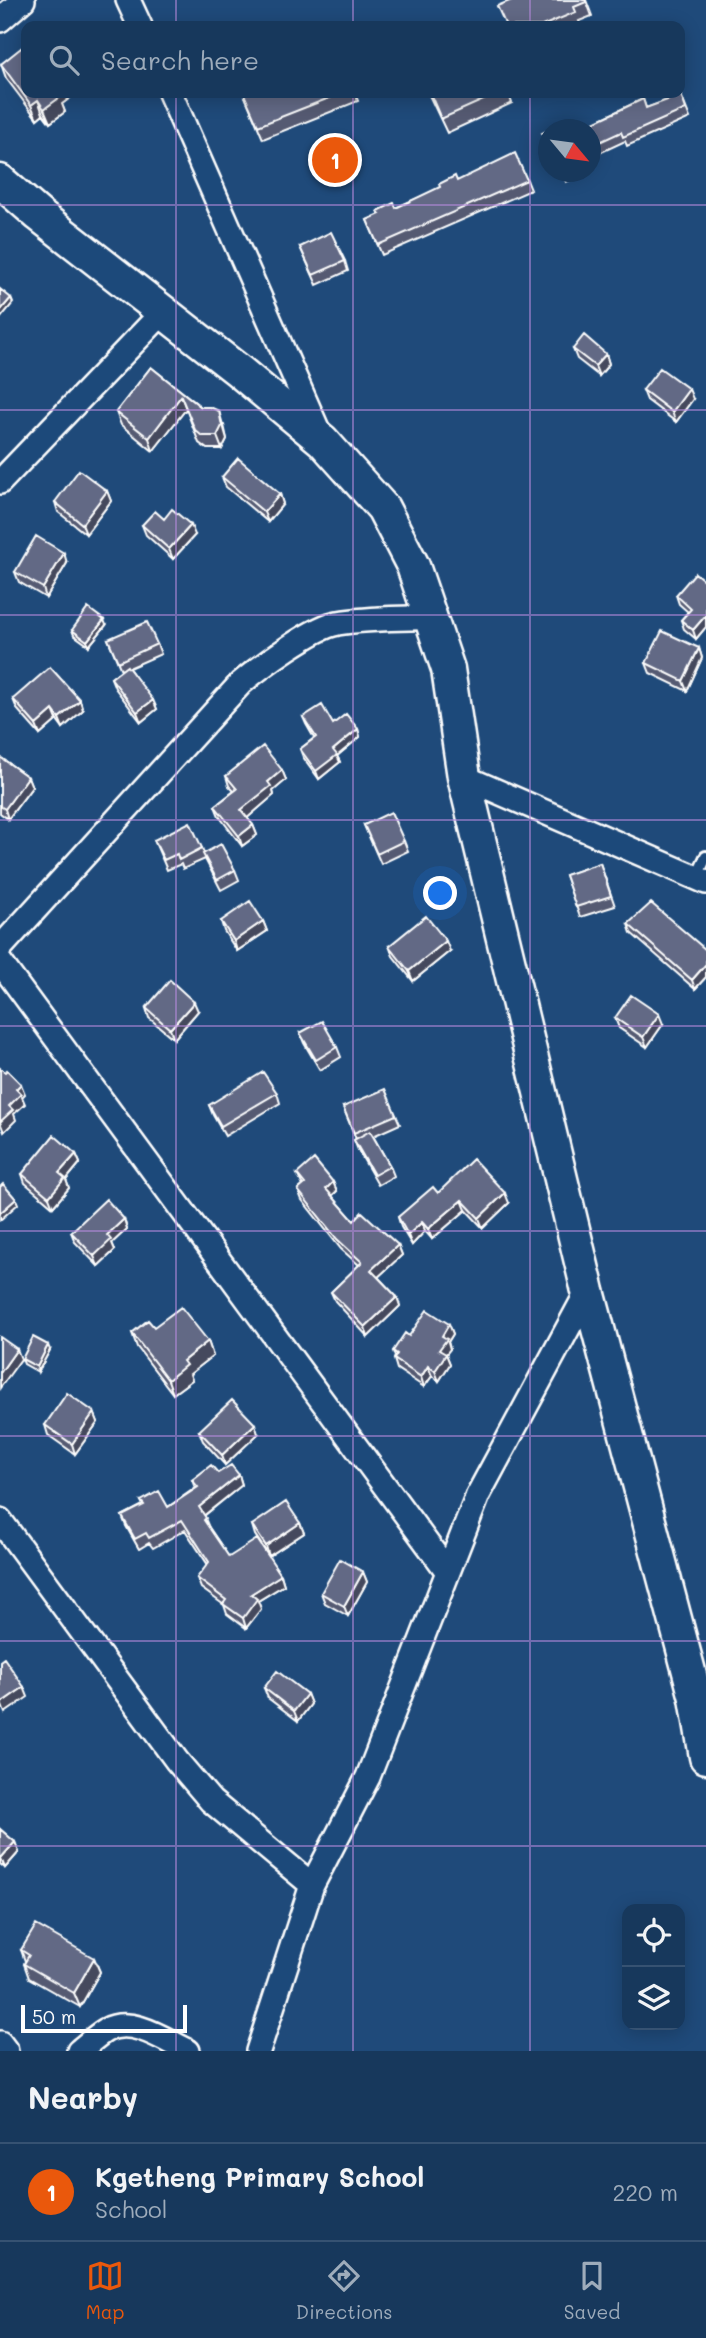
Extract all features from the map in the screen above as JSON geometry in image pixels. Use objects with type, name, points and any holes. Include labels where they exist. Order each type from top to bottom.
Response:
[{"type":"street","points":[[0,20],[23,0]]},
{"type":"street","points":[[128,0],[138,21]]},
{"type":"street","points":[[172,98],[323,441]]},
{"type":"street","points":[[0,181],[323,441],[383,508],[413,566],[448,669],[464,777],[587,1291],[696,1698],[706,1757]]},
{"type":"street","points":[[0,482],[163,312]]},
{"type":"street","points":[[0,948],[241,683],[258,669],[335,623],[432,617]]},
{"type":"street","points":[[464,777],[701,880]]},
{"type":"street","points":[[0,962],[448,1572]]},
{"type":"street","points":[[258,2051],[312,1885],[368,1777],[478,1495],[587,1291]]},
{"type":"street","points":[[0,1520],[169,1750],[211,1801],[312,1885]]},
{"type":"street","points":[[79,2051],[107,2030],[123,2025],[138,2028],[188,2051]]},
{"type":"street","points":[[0,2043],[6,2051]]},
{"type":"lane","points":[[701,880],[706,857]]},
{"type":"building","points":[[512,0],[586,0],[574,7],[576,12],[554,21],[504,21],[497,6]]},
{"type":"building","points":[[21,48],[21,91],[1,64]]},
{"type":"building","points":[[26,98],[59,98],[44,109],[38,100],[31,105]]},
{"type":"building","points":[[246,98],[329,98],[258,126]]},
{"type":"building","points":[[432,98],[488,98],[441,119]]},
{"type":"building","points":[[673,98],[682,98],[686,109],[623,137],[621,132],[601,141],[601,119],[643,99],[646,108]]},
{"type":"building","points":[[515,153],[527,180],[378,245],[367,220],[380,214],[378,211],[394,203],[396,208],[440,187],[439,184],[455,176],[457,181]]},
{"type":"building","points":[[331,232],[345,261],[313,275],[300,247]]},
{"type":"building","points":[[0,289],[11,298],[0,311]]},
{"type":"building","points":[[584,335],[606,354],[595,366],[573,349]]},
{"type":"building","points":[[151,367],[201,407],[219,411],[222,426],[217,436],[202,436],[195,430],[181,396],[149,438],[116,412]]},
{"type":"building","points":[[660,368],[689,389],[672,412],[643,390]]},
{"type":"building","points":[[238,458],[280,494],[264,512],[222,477]]},
{"type":"building","points":[[79,470],[107,491],[82,524],[55,502]]},
{"type":"building","points":[[172,509],[191,525],[169,549],[142,525],[155,511],[164,519]]},
{"type":"building","points":[[36,536],[64,553],[43,588],[15,572]]},
{"type":"building","points":[[695,573],[706,582],[706,615],[693,630],[681,620],[691,609],[676,595]]},
{"type":"building","points":[[88,608],[104,620],[87,641],[72,630]]},
{"type":"building","points":[[147,622],[157,644],[118,662],[108,639]]},
{"type":"building","points":[[662,631],[699,648],[683,681],[646,663]]},
{"type":"building","points":[[127,666],[153,700],[137,712],[111,678]]},
{"type":"building","points":[[50,667],[80,700],[59,718],[53,710],[36,725],[13,699]]},
{"type":"building","points":[[322,705],[333,724],[346,714],[358,729],[333,750],[337,755],[316,771],[300,749],[316,737],[303,717]]},
{"type":"building","points":[[263,746],[282,770],[268,782],[271,786],[241,810],[253,825],[239,836],[215,806],[237,789],[226,776]]},
{"type":"building","points":[[0,757],[28,777],[5,809],[0,806]]},
{"type":"building","points":[[391,812],[404,841],[377,854],[364,825]]},
{"type":"building","points":[[190,822],[202,848],[179,860],[177,854],[164,860],[154,840]]},
{"type":"building","points":[[221,844],[235,870],[217,880],[203,854]]},
{"type":"building","points":[[600,863],[611,896],[576,907],[565,875]]},
{"type":"building","points":[[250,901],[263,921],[234,941],[221,921]]},
{"type":"building","points":[[651,903],[706,950],[706,964],[692,980],[628,924]]},
{"type":"building","points":[[426,916],[446,941],[409,971],[389,946]]},
{"type":"building","points":[[170,980],[194,1002],[170,1029],[146,1008]]},
{"type":"building","points":[[631,995],[659,1014],[643,1037],[615,1018]]},
{"type":"building","points":[[322,1021],[337,1047],[316,1060],[300,1033]]},
{"type":"building","points":[[0,1068],[5,1072],[7,1070],[21,1084],[16,1089],[21,1094],[9,1106],[13,1110],[0,1122]]},
{"type":"building","points":[[263,1072],[277,1093],[221,1126],[209,1105]]},
{"type":"building","points":[[385,1089],[396,1115],[354,1133],[343,1107]]},
{"type":"building","points":[[370,1131],[390,1166],[374,1175],[354,1140]]},
{"type":"building","points":[[54,1135],[76,1154],[59,1173],[65,1178],[49,1197],[22,1174]]},
{"type":"building","points":[[314,1159],[333,1182],[326,1189],[354,1221],[362,1212],[398,1245],[371,1270],[397,1297],[365,1327],[331,1292],[362,1262],[337,1239],[298,1190],[305,1184],[297,1174]]},
{"type":"building","points":[[473,1159],[505,1193],[479,1218],[462,1200],[428,1229],[422,1222],[408,1235],[398,1217],[433,1187],[438,1193]]},
{"type":"building","points":[[3,1184],[16,1199],[0,1213],[0,1187]]},
{"type":"building","points":[[106,1199],[124,1219],[107,1235],[111,1240],[94,1256],[71,1232]]},
{"type":"building","points":[[181,1307],[208,1341],[183,1361],[186,1365],[168,1380],[132,1333],[148,1320],[154,1327]]},
{"type":"building","points":[[427,1310],[449,1324],[442,1336],[447,1339],[439,1350],[446,1354],[435,1371],[428,1366],[421,1377],[394,1359],[397,1354],[393,1351],[405,1333],[409,1336]]},
{"type":"building","points":[[0,1337],[17,1349],[0,1373]]},
{"type":"building","points":[[33,1337],[48,1345],[37,1367],[22,1359]]},
{"type":"building","points":[[67,1393],[94,1412],[72,1444],[45,1425]]},
{"type":"building","points":[[232,1400],[255,1424],[222,1455],[199,1431]]},
{"type":"building","points":[[211,1465],[218,1473],[231,1465],[239,1475],[199,1507],[206,1518],[204,1520],[229,1557],[257,1539],[281,1575],[251,1594],[257,1599],[243,1618],[223,1604],[226,1600],[197,1578],[209,1562],[182,1520],[149,1538],[146,1533],[135,1539],[122,1516],[144,1505],[141,1501],[159,1491],[168,1507],[198,1487],[192,1480]]},
{"type":"building","points":[[286,1502],[300,1523],[266,1546],[252,1525]]},
{"type":"building","points":[[340,1559],[363,1572],[344,1606],[321,1593]]},
{"type":"building","points":[[4,1658],[24,1687],[1,1703],[0,1661]]},
{"type":"building","points":[[277,1671],[307,1694],[294,1711],[264,1688]]},
{"type":"building","points":[[0,1829],[15,1842],[1,1858],[0,1857]]},
{"type":"building","points":[[36,1925],[94,1958],[74,1993],[24,1964],[29,1955],[21,1950]]},
{"type":"place","name":"Kgetheng Primary School","points":[[335,160]]}]
